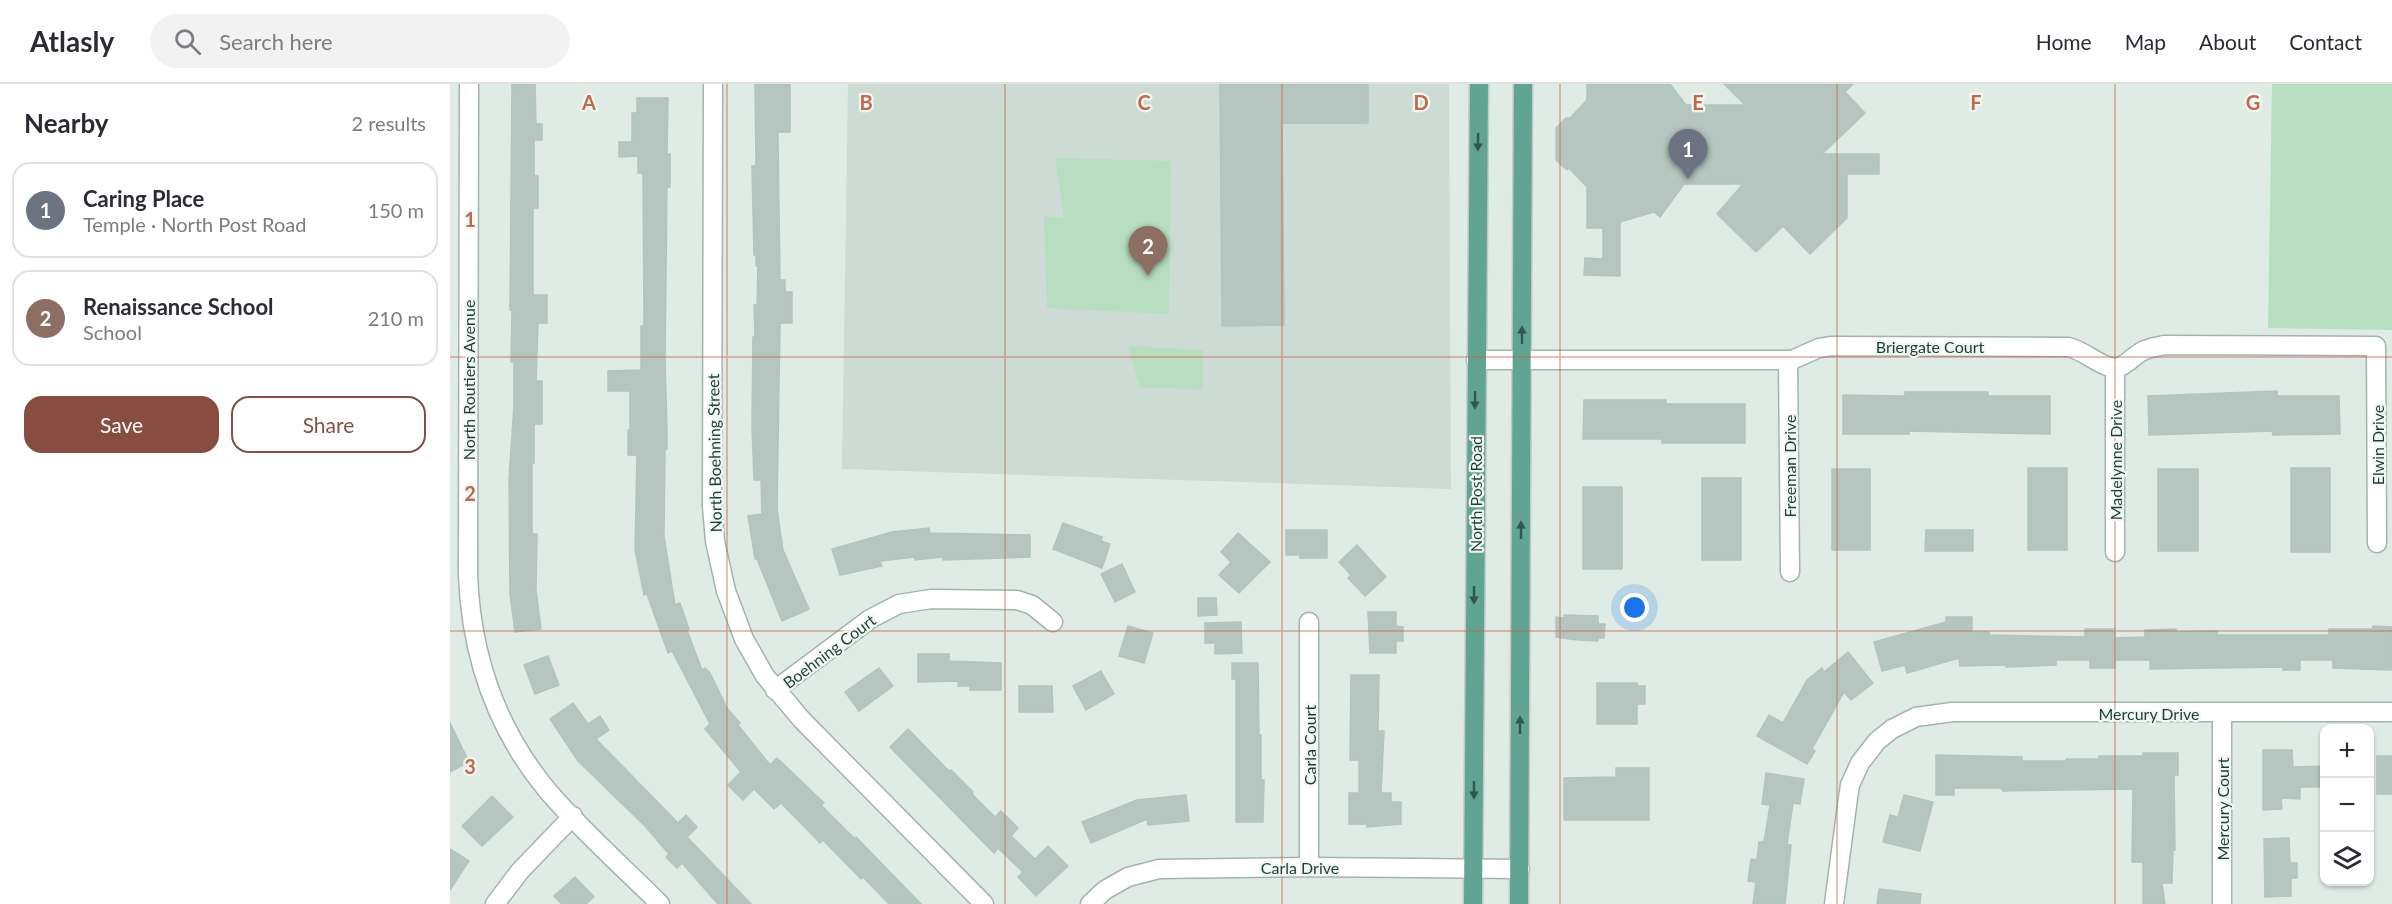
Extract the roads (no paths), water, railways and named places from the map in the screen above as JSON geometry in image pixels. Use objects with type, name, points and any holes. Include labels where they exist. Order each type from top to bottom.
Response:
[{"type":"main road","name":"North Post Road","points":[[1473,904],[1479,84]]},
{"type":"main road","points":[[1519,904],[1523,84]]},
{"type":"street","name":"North Routiers Avenue","points":[[469,84],[468,575],[471,618],[482,669],[490,695],[505,726],[538,777],[660,904]]},
{"type":"street","name":"North Boehning Street","points":[[713,84],[714,533],[721,575],[737,623],[757,661],[776,690],[802,720],[984,904]]},
{"type":"street","name":"Elwin Drive","points":[[2115,368],[2126,364],[2144,350],[2164,345],[2376,346],[2377,543]]},
{"type":"street","name":"Briergate Court","points":[[1476,360],[1788,360],[1798,359],[1819,348],[1832,346],[2069,347],[2080,350],[2104,365],[2115,368]]},
{"type":"street","name":"Freeman Drive","points":[[1788,360],[1790,572]]},
{"type":"street","name":"Madelynne Drive","points":[[2115,368],[2115,552]]},
{"type":"street","name":"Boehning Court","points":[[776,690],[870,619],[899,604],[931,599],[1017,600],[1032,605],[1053,622]]},
{"type":"street","name":"Carla Court","points":[[1309,622],[1309,867]]},
{"type":"street","name":"Mercury Drive","points":[[1834,904],[1848,798],[1855,774],[1863,758],[1878,741],[1892,729],[1908,721],[1934,713],[1952,712],[2392,712]]},
{"type":"street","name":"Mercury Court","points":[[2222,713],[2222,904]]},
{"type":"street","points":[[495,904],[520,871],[573,816]]},
{"type":"street","name":"Carla Drive","points":[[1090,904],[1105,890],[1128,877],[1159,869],[1309,867],[1520,869]]},
{"type":"place","name":"Caring Place","points":[[1688,179]]},
{"type":"place","name":"Renaissance School","points":[[1148,276]]}]
